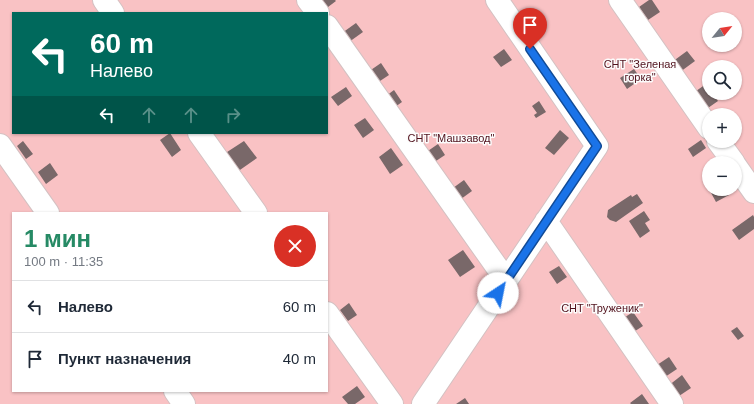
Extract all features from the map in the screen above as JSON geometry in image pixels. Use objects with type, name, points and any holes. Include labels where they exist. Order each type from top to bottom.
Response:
[{"type":"street","points":[[104,0],[112,12]]},
{"type":"street","points":[[308,0],[317,12]]},
{"type":"street","points":[[428,402],[506,280],[597,146],[497,0]]},
{"type":"street","points":[[620,0],[702,118]]},
{"type":"street","points":[[328,27],[506,280]]},
{"type":"street","points":[[200,134],[255,212]]},
{"type":"street","points":[[0,145],[47,212]]},
{"type":"street","points":[[742,175],[754,192]]},
{"type":"street","points":[[546,221],[672,404]]},
{"type":"street","points":[[328,314],[392,404]]},
{"type":"street","points":[[176,392],[184,404]]},
{"type":"green space","points":[[0,0],[754,0],[754,404],[0,404]]},
{"type":"building","points":[[317,0],[335,0],[336,1],[324,10]]},
{"type":"building","points":[[649,0],[652,0],[660,12],[648,20],[639,7]]},
{"type":"building","points":[[356,23],[363,32],[349,42],[342,33]]},
{"type":"building","points":[[504,49],[512,60],[501,67],[493,57]]},
{"type":"building","points":[[687,51],[695,61],[680,72],[672,62]]},
{"type":"building","points":[[381,63],[389,75],[377,83],[368,72]]},
{"type":"building","points":[[634,69],[641,79],[627,89],[620,78]]},
{"type":"building","points":[[346,87],[352,96],[338,106],[331,97]]},
{"type":"building","points":[[702,87],[702,100],[696,91]]},
{"type":"building","points":[[394,90],[402,102],[395,107],[386,96]]},
{"type":"building","points":[[702,100],[717,100],[718,101],[708,108]]},
{"type":"building","points":[[539,101],[546,112],[536,118],[534,115],[537,113],[532,106]]},
{"type":"building","points":[[365,118],[374,130],[363,138],[354,125]]},
{"type":"building","points":[[560,130],[569,138],[554,155],[545,148]]},
{"type":"building","points":[[171,134],[181,150],[172,157],[160,140]]},
{"type":"building","points":[[701,140],[702,148],[706,148],[693,157],[688,149]]},
{"type":"building","points":[[23,141],[33,154],[26,159],[17,146]]},
{"type":"building","points":[[244,141],[257,158],[237,172],[224,154]]},
{"type":"building","points":[[438,144],[445,155],[433,163],[425,153]]},
{"type":"building","points":[[391,148],[403,165],[390,174],[379,157]]},
{"type":"building","points":[[50,163],[58,175],[46,184],[38,172]]},
{"type":"building","points":[[464,180],[472,191],[461,199],[453,188]]},
{"type":"building","points":[[637,194],[643,203],[616,222],[607,217],[608,210],[631,195],[632,197]]},
{"type":"building","points":[[713,196],[727,196],[716,202]]},
{"type":"building","points":[[644,211],[650,220],[645,223],[650,231],[640,238],[629,221]]},
{"type":"building","points":[[753,215],[754,229],[739,240],[732,230]]},
{"type":"building","points":[[463,250],[475,267],[460,277],[448,260]]},
{"type":"building","points":[[559,266],[567,277],[557,284],[549,272]]},
{"type":"building","points":[[349,303],[357,315],[348,321],[340,310]]},
{"type":"building","points":[[633,312],[643,326],[632,333],[622,319]]},
{"type":"building","points":[[737,327],[744,336],[738,340],[731,331]]},
{"type":"building","points":[[669,357],[677,369],[665,377],[657,365]]},
{"type":"building","points":[[682,375],[691,388],[676,398],[668,386]]},
{"type":"building","points":[[357,386],[365,397],[355,404],[348,404],[342,397]]},
{"type":"building","points":[[642,394],[649,404],[630,403]]},
{"type":"building","points":[[465,398],[469,404],[456,404]]},
{"type":"route","points":[[498,293],[597,146],[530,49]]},
{"type":"park label","name":"СНТ \"Зеленая горка\"","points":[[640,70]]},
{"type":"park label","name":"СНТ \"Машзавод\"","points":[[451,138]]},
{"type":"park label","name":"СНТ \"Труженик\"","points":[[602,308]]}]
